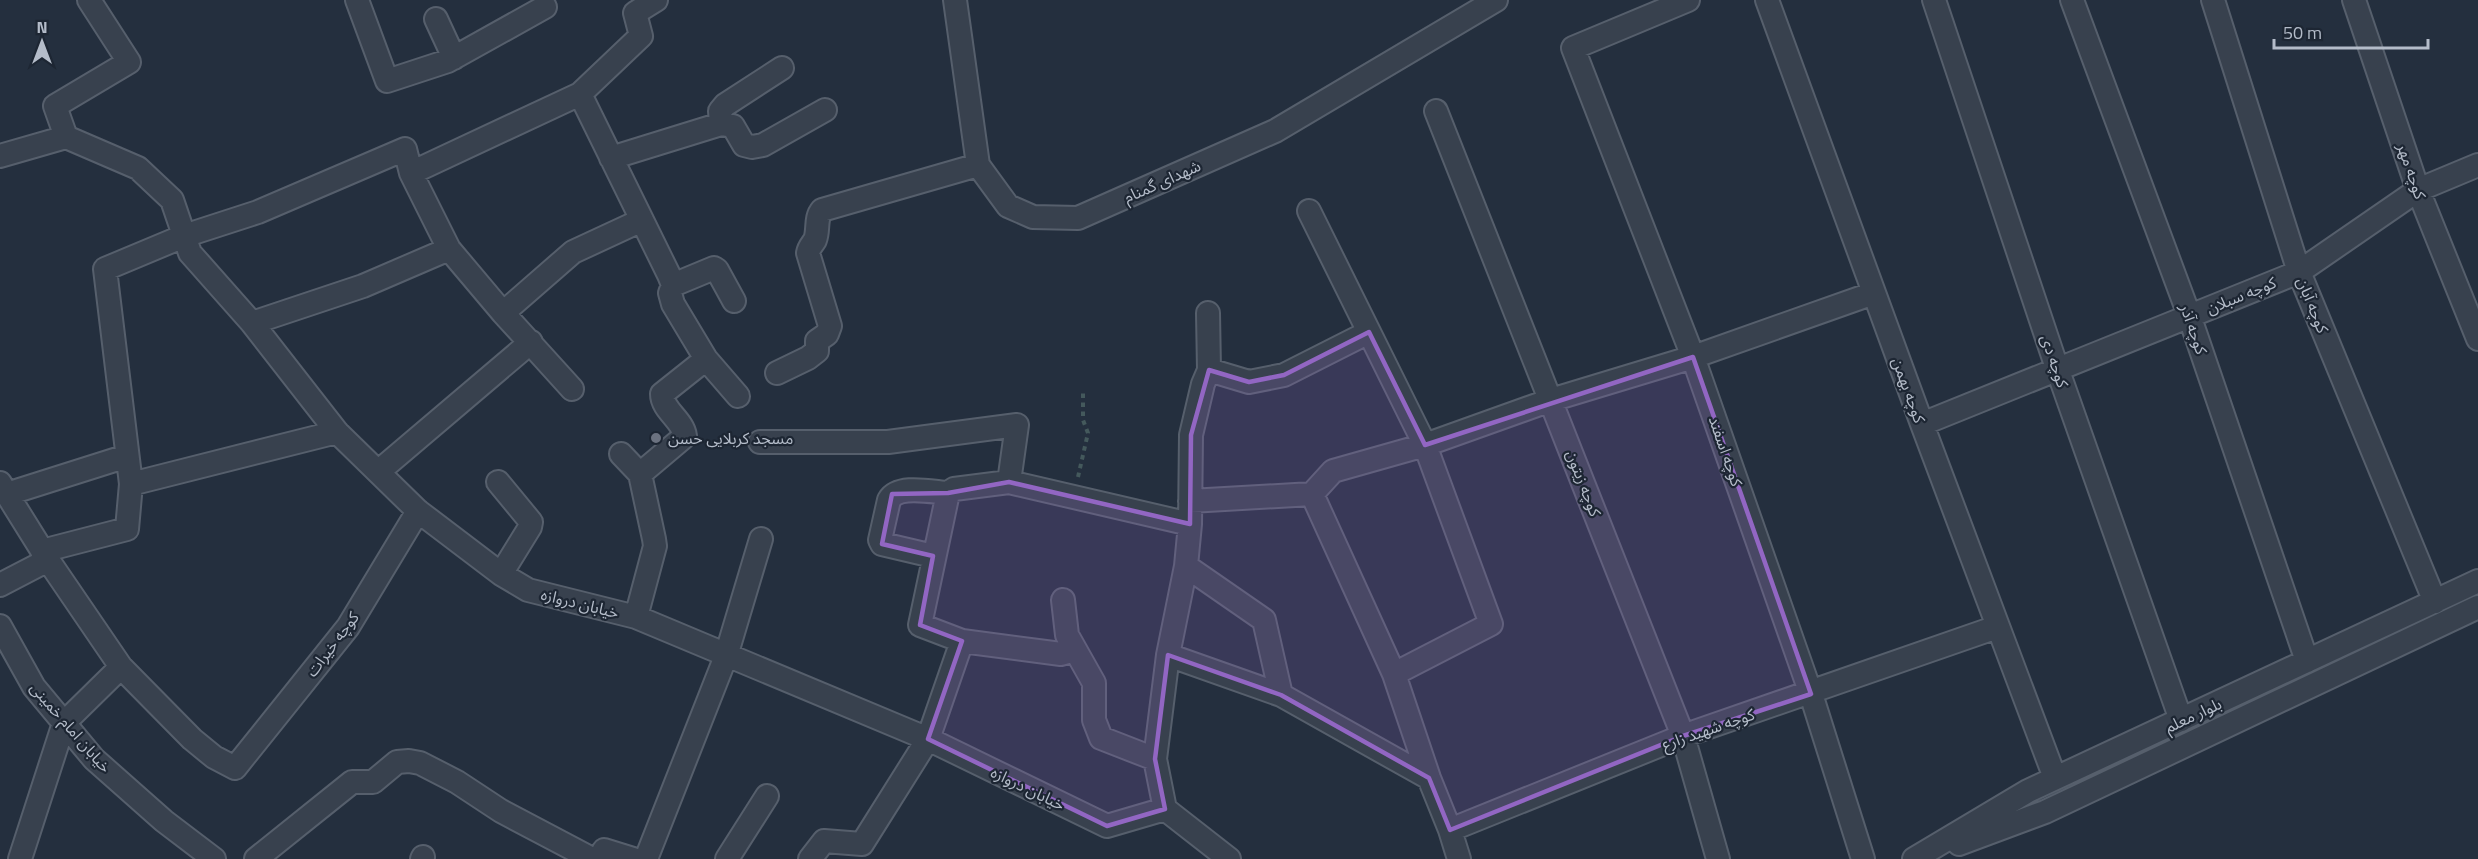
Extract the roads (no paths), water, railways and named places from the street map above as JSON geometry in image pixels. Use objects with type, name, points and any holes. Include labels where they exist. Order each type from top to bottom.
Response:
[{"type":"street","points":[[0,156],[66,137],[55,106],[129,62],[89,0]]},
{"type":"street","points":[[357,0],[387,81],[454,58],[545,7]]},
{"type":"street","points":[[411,173],[580,94],[641,36],[632,6],[656,0]]},
{"type":"street","name":"شهدای گمنام","points":[[955,0],[978,165],[1008,206],[1033,217],[1078,218],[1275,131],[1496,0]]},
{"type":"street","name":"کوچه اسفند","points":[[1688,0],[1573,48],[1693,357],[1811,694],[1863,859]]},
{"type":"street","name":"کوچه بهمن","points":[[1767,0],[1922,424],[2055,778]]},
{"type":"street","name":"کوچه دی","points":[[1934,0],[2057,368],[2181,720]]},
{"type":"street","name":"کوچه آذر","points":[[2072,0],[2189,315],[2307,661]]},
{"type":"street","name":"کوچه آبان","points":[[2213,0],[2299,272],[2434,602]]},
{"type":"street","name":"کوچه مهر","points":[[2354,0],[2418,190],[2478,339]]},
{"type":"street","points":[[436,19],[454,58]]},
{"type":"street","points":[[721,124],[720,111],[725,105],[782,68]]},
{"type":"street","points":[[580,94],[673,285],[670,293],[673,304],[706,359],[738,396]]},
{"type":"street","points":[[611,158],[721,124],[733,126],[744,145],[752,147],[763,145],[825,110]]},
{"type":"street","name":"کوچه زیتون","points":[[1437,111],[1683,736],[1718,859]]},
{"type":"street","name":"خیابان دروازه","points":[[66,137],[138,168],[172,200],[190,253],[252,323],[337,432],[418,511],[501,574],[528,590],[636,617],[928,739],[1107,826],[1165,809]]},
{"type":"street","points":[[0,585],[45,555],[127,529],[130,484],[105,269],[184,236],[258,212],[405,149],[411,173],[449,249],[503,313],[573,389]]},
{"type":"street","points":[[777,373],[817,351],[817,341],[827,334],[830,326],[808,253],[815,239],[818,214],[822,210],[978,165]]},
{"type":"street","name":"کوچه سبلان","points":[[1922,424],[2299,272],[2418,190],[2478,165]]},
{"type":"street","points":[[1309,211],[1425,445],[1491,624],[1394,674]]},
{"type":"street","points":[[503,313],[573,252],[642,220]]},
{"type":"street","points":[[252,323],[363,286],[449,249]]},
{"type":"street","points":[[673,285],[714,268],[734,301]]},
{"type":"street","points":[[1190,501],[1312,494],[1333,471],[1425,445],[1551,400],[1693,357],[1874,294]]},
{"type":"street","points":[[1208,313],[1209,370],[1203,384],[1191,435],[1190,525],[1186,566],[1168,655],[1155,759],[1165,809],[1229,859]]},
{"type":"street","points":[[1209,370],[1249,382],[1284,375],[1370,332]]},
{"type":"street","points":[[378,472],[531,342]]},
{"type":"street","points":[[639,474],[685,436],[680,422],[662,400],[662,394],[706,359]]},
{"type":"street","points":[[760,442],[888,442],[1017,426],[1009,482]]},
{"type":"street","points":[[130,484],[337,432]]},
{"type":"street","points":[[621,454],[639,474],[654,546],[636,617]]},
{"type":"street","points":[[20,859],[64,723],[121,668],[3,489],[127,456]]},
{"type":"street","points":[[498,482],[531,522],[501,574]]},
{"type":"street","points":[[933,556],[882,544],[880,540],[892,494],[900,491],[948,492],[954,489],[1009,482],[1190,525]]},
{"type":"street","points":[[948,492],[920,625],[962,641],[1061,654],[1073,647]]},
{"type":"street","points":[[1312,494],[1394,674],[1459,859]]},
{"type":"street","name":"کوچه خیرات","points":[[121,668],[192,739],[235,768],[348,627],[418,511]]},
{"type":"street","points":[[646,859],[726,656],[761,539]]},
{"type":"street","points":[[1186,566],[1264,620],[1281,695]]},
{"type":"street","name":"بلوار معلم","points":[[1916,859],[2028,790],[2478,581]]},
{"type":"street","points":[[1063,600],[1067,635],[1094,683],[1094,720],[1101,738],[1155,759]]},
{"type":"street","name":"بلوار معلم","points":[[1916,859],[2045,812],[2478,607]]},
{"type":"street","name":"خیابان امام خمینی","points":[[0,626],[34,687],[94,759],[209,858]]},
{"type":"street","name":"کوچه شهید زارع","points":[[1450,830],[1683,736],[1811,694],[1998,627]]},
{"type":"street","points":[[810,859],[824,841],[863,852],[928,739],[962,641]]},
{"type":"street","points":[[1168,655],[1281,695],[1429,778]]},
{"type":"street","points":[[256,859],[351,782],[373,782],[397,762],[420,763],[448,777],[501,811],[592,859]]},
{"type":"street","points":[[727,859],[766,796]]},
{"type":"street","points":[[599,859],[604,850],[633,859]]},
{"type":"place","name":"مسجد کربلایی حسن","points":[[656,438]]}]
